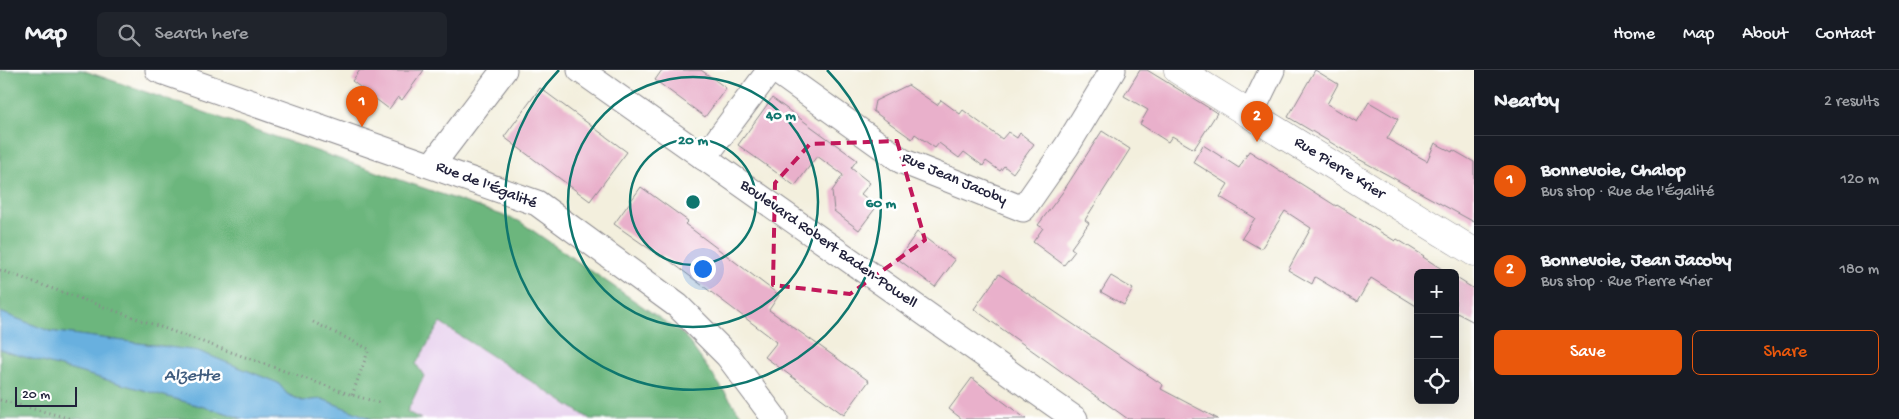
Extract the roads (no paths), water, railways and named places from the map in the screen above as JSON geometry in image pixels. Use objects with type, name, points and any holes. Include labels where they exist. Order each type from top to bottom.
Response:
[{"type":"main road","name":"Rue Pierre Krier","points":[[1178,70],[1474,252]]},
{"type":"street","name":"Rue de l'Égalité","points":[[158,70],[537,203],[670,300],[728,356],[775,419]]},
{"type":"street","points":[[432,165],[504,70]]},
{"type":"street","name":"Boulevard Robert Baden-Powell","points":[[580,70],[1075,419]]},
{"type":"street","points":[[704,158],[770,70]]},
{"type":"street","name":"Rue Jean Jacoby","points":[[776,70],[902,160],[1023,209],[1067,146],[1113,70]]},
{"type":"street","points":[[1250,114],[1272,70]]},
{"type":"water","name":"Alzette","points":[[0,312],[49,331],[198,351],[278,383],[287,394],[302,401],[322,399],[372,419],[243,419],[7,352],[0,349]]},
{"type":"place","name":"Bonnevoie, Chalop","points":[[362,127]]},
{"type":"place","name":"Bonnevoie, Jean Jacoby","points":[[1257,142]]}]
